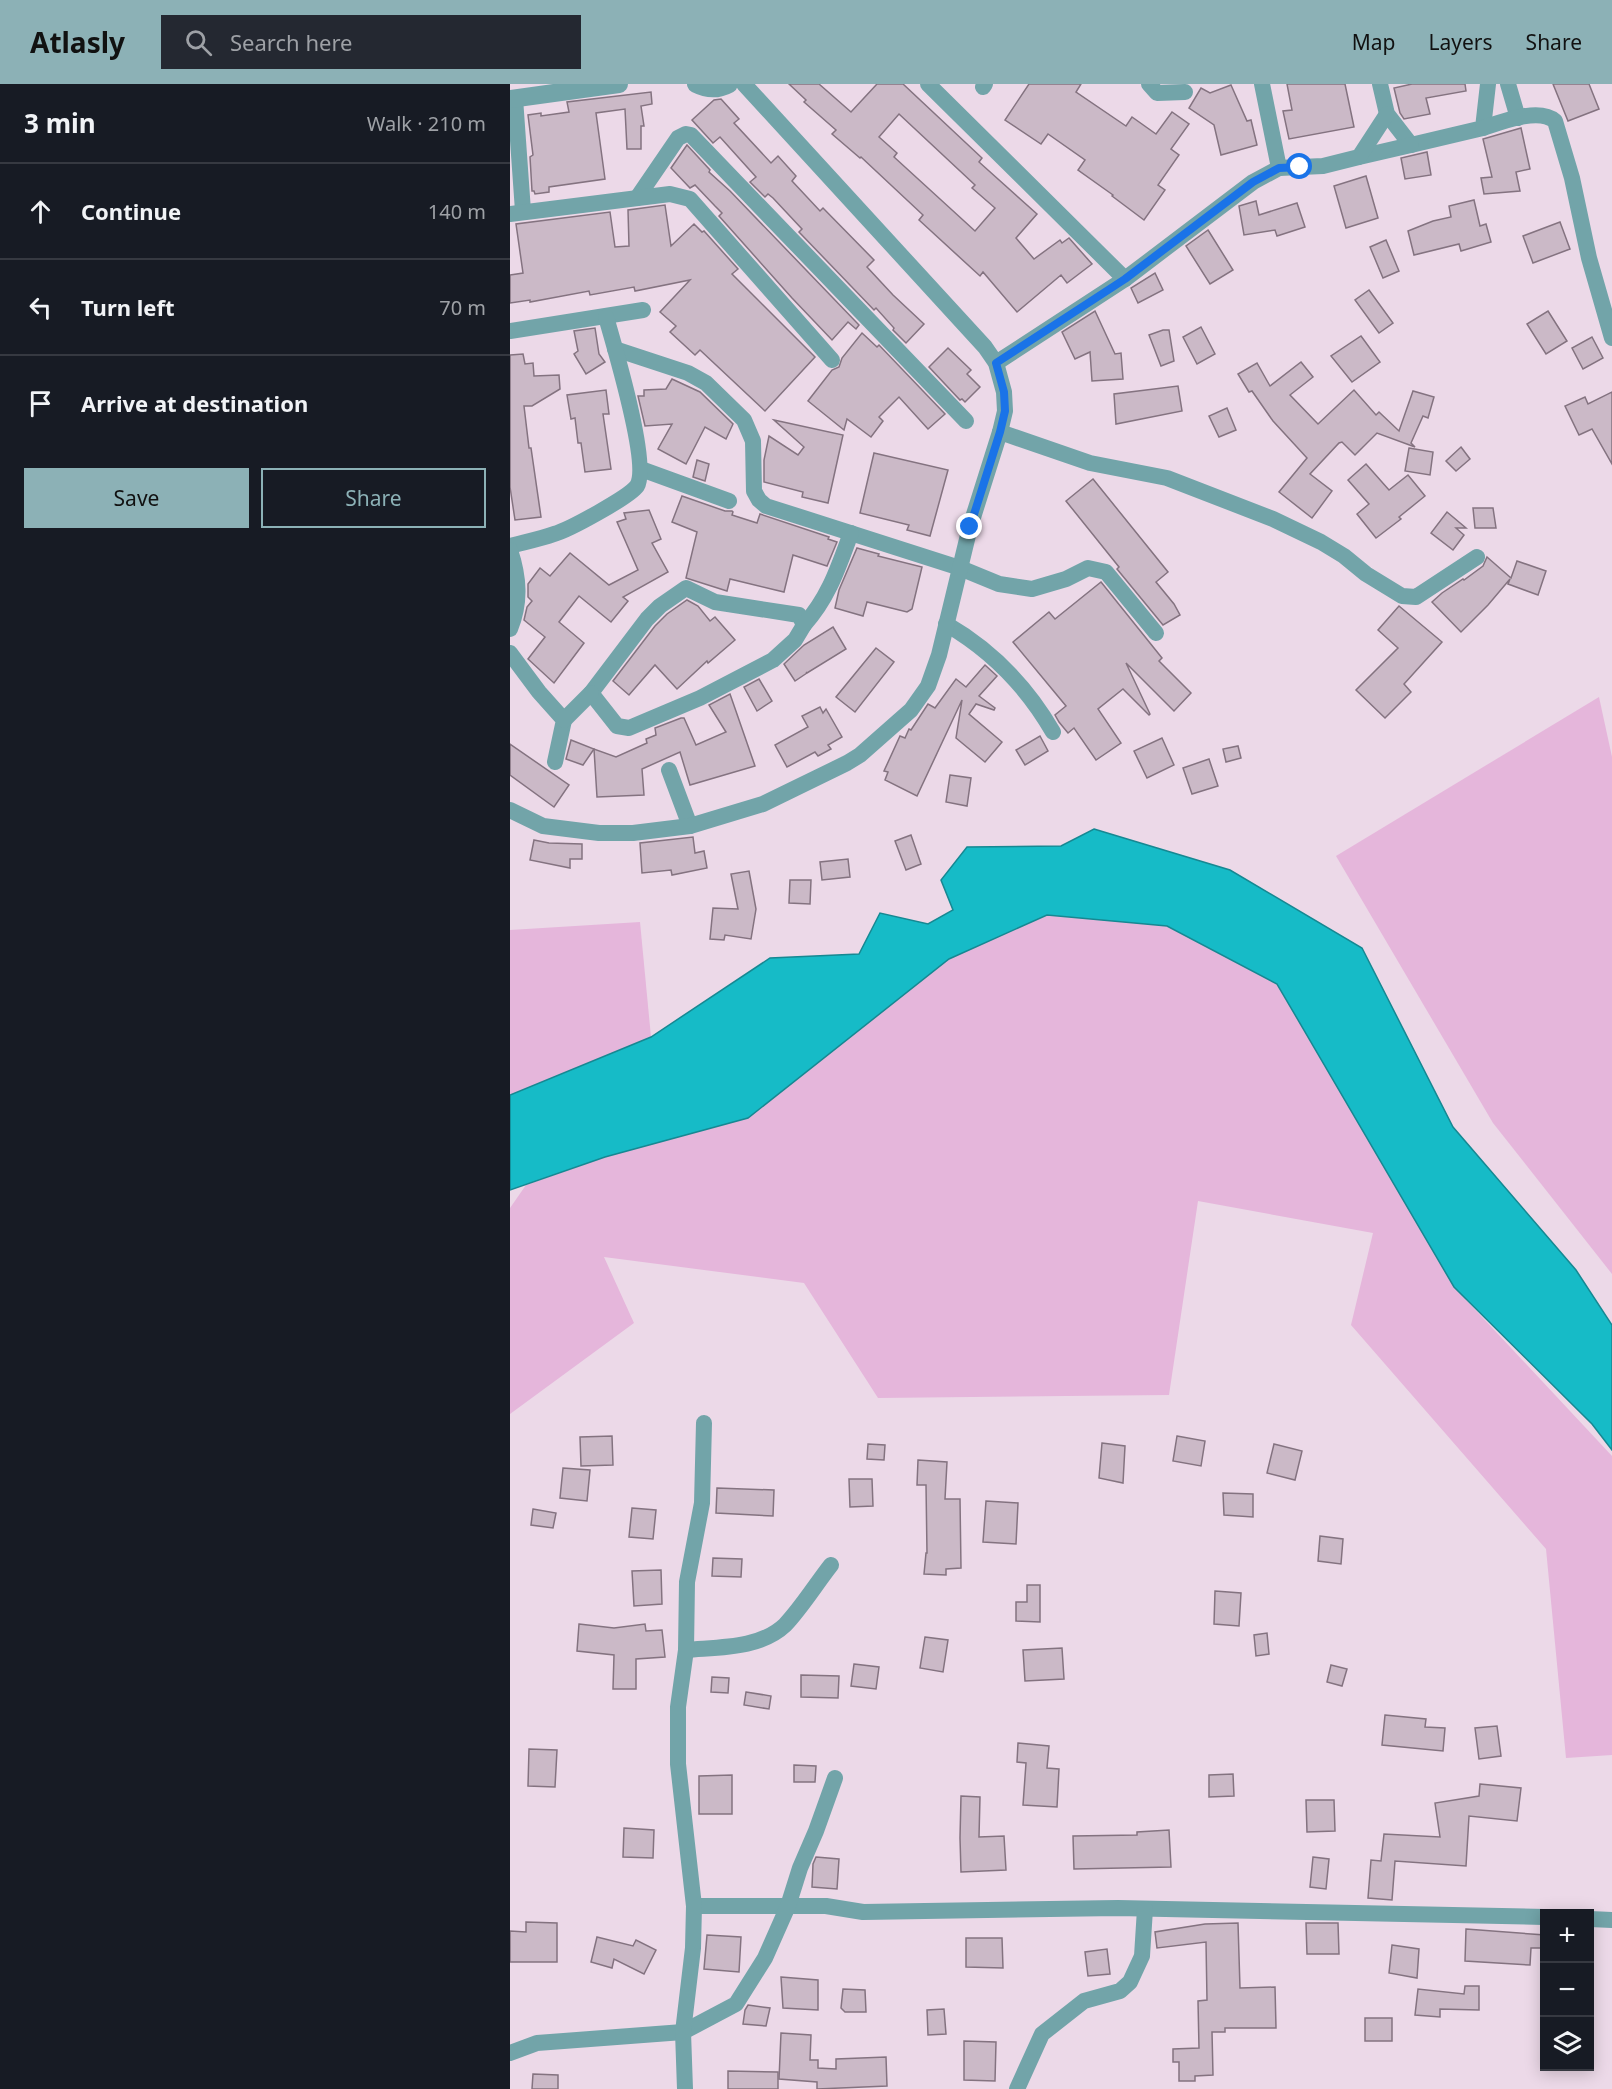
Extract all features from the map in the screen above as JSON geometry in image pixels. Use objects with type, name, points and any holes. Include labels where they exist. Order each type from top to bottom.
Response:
[{"type":"street","points":[[619,84],[513,99],[517,213],[670,194],[690,199],[832,360]]},
{"type":"street","points":[[696,84],[712,89],[722,88],[729,84]]},
{"type":"street","points":[[510,810],[543,826],[599,833],[690,826],[763,804],[860,755],[910,710],[928,687],[970,527],[1005,411],[1004,392],[996,363],[985,347],[744,84]]},
{"type":"street","points":[[928,84],[1125,279]]},
{"type":"street","points":[[1149,84],[1157,93],[1185,92]]},
{"type":"street","points":[[1262,84],[1279,168]]},
{"type":"street","points":[[1380,84],[1387,114],[1411,145]]},
{"type":"street","points":[[1483,128],[1488,84]]},
{"type":"street","points":[[1509,84],[1518,118]]},
{"type":"street","points":[[1359,157],[1387,114]]},
{"type":"street","points":[[996,363],[1125,279],[1253,182],[1279,168],[1323,166],[1518,118],[1544,115],[1555,121],[1572,178],[1589,258],[1612,338]]},
{"type":"street","points":[[637,198],[678,138],[686,134],[692,135],[966,421]]},
{"type":"street","points":[[510,331],[644,310]]},
{"type":"street","points":[[510,629],[518,596],[517,572],[510,548],[556,534],[629,495],[638,484],[641,469],[629,403],[606,317]]},
{"type":"street","points":[[615,349],[687,373],[706,383],[744,420],[753,441],[754,491],[766,506],[960,568],[999,584],[1032,589],[1066,579],[1088,568],[1106,572],[1156,633]]},
{"type":"street","points":[[1000,432],[1090,463],[1167,478],[1273,519],[1321,542],[1402,596],[1416,597],[1477,557]]},
{"type":"street","points":[[641,469],[729,501]]},
{"type":"street","points":[[591,693],[617,726],[629,728],[700,698],[773,660],[795,640],[817,610],[831,586],[850,533]]},
{"type":"street","points":[[555,762],[564,720],[591,693],[647,619],[660,606],[686,588],[715,602],[799,615],[804,625]]},
{"type":"street","points":[[946,624],[965,635],[998,662],[1038,707],[1053,732]]},
{"type":"street","points":[[510,653],[538,692],[564,720]]},
{"type":"street","points":[[669,770],[690,826]]},
{"type":"street","points":[[685,2089],[683,2032],[693,1948],[694,1906],[678,1764],[678,1707],[686,1650],[687,1582],[702,1503],[704,1423]]},
{"type":"street","points":[[686,1650],[746,1644],[766,1637],[784,1626],[831,1564]]},
{"type":"street","points":[[510,2053],[537,2043],[683,2032],[736,2004],[765,1958],[788,1906],[800,1868],[835,1778]]},
{"type":"street","points":[[694,1906],[826,1906],[863,1912],[1145,1909],[1540,1917]]},
{"type":"street","points":[[1017,2089],[1042,2034],[1084,2001],[1120,1990],[1130,1982],[1142,1956],[1145,1909]]},
{"type":"street","points":[[1594,1919],[1612,1920]]},
{"type":"shaded area","points":[[1599,697],[1612,757],[1612,1274],[1493,1123],[1336,856]]},
{"type":"shaded area","points":[[1047,915],[1167,926],[1277,984],[1454,1287],[1612,1456],[1612,1755],[1566,1758],[1546,1549],[1351,1325],[1373,1233],[1198,1201],[1169,1395],[878,1398],[804,1283],[604,1257],[634,1323],[510,1414],[510,1208],[526,1185],[605,1157],[748,1118],[949,959]]},
{"type":"shaded area","points":[[640,922],[651,1037],[510,1095],[510,930]]},
{"type":"water","points":[[1094,829],[1230,870],[1362,948],[1453,1127],[1576,1270],[1612,1325],[1612,1450],[1592,1424],[1454,1287],[1277,984],[1167,926],[1047,915],[949,959],[748,1118],[605,1157],[510,1190],[510,1095],[651,1037],[770,958],[859,954],[880,913],[928,924],[953,910],[941,880],[967,847],[1061,846]]},
{"type":"building","points":[[789,84],[819,84],[851,112],[877,84],[903,84],[982,158],[979,162],[1037,214],[1016,238],[1034,259],[1060,240],[1062,243],[1069,238],[1092,264],[1067,283],[1061,275],[1017,312],[983,272],[980,276],[919,220],[923,215],[861,157],[832,134],[836,130],[804,102],[806,100]],"holes":[[[899,114],[975,185],[972,188],[995,208],[975,231],[894,157],[897,153],[879,137]]]},
{"type":"building","points":[[1029,84],[1081,84],[1076,92],[1126,126],[1132,117],[1156,134],[1172,112],[1189,124],[1171,149],[1179,155],[1158,185],[1165,190],[1144,220],[1078,170],[1085,160],[1048,134],[1041,144],[1005,120]]},
{"type":"building","points":[[1287,84],[1345,84],[1354,127],[1289,139],[1283,111],[1292,110]]},
{"type":"building","points":[[1412,84],[1465,84],[1466,91],[1426,98],[1430,114],[1404,119],[1400,113],[1394,88]]},
{"type":"building","points":[[1553,84],[1589,84],[1599,109],[1568,121]]},
{"type":"building","points":[[1231,85],[1247,121],[1251,120],[1257,145],[1221,155],[1214,125],[1189,108],[1201,88],[1210,93]]},
{"type":"building","points":[[651,92],[652,104],[641,106],[644,126],[641,126],[641,149],[627,149],[625,109],[596,113],[605,179],[549,187],[549,192],[535,194],[532,191],[530,157],[533,155],[528,115],[541,113],[541,116],[569,112],[567,102]]},
{"type":"building","points":[[721,99],[739,119],[734,123],[771,163],[778,156],[796,176],[792,181],[820,211],[823,208],[874,260],[867,267],[924,324],[906,343],[876,308],[874,310],[799,232],[802,229],[773,198],[768,194],[765,197],[750,182],[756,177],[720,137],[713,143],[692,120],[714,100]]},
{"type":"building","points":[[1521,128],[1530,169],[1516,172],[1520,191],[1484,194],[1481,178],[1492,177],[1483,139]]},
{"type":"building","points":[[687,145],[710,170],[709,172],[859,325],[856,329],[848,322],[832,340],[719,216],[722,213],[695,185],[690,188],[671,168]]},
{"type":"building","points":[[1427,152],[1431,175],[1405,179],[1401,158]]},
{"type":"building","points":[[1366,176],[1378,218],[1346,228],[1334,186]]},
{"type":"building","points":[[1474,200],[1480,226],[1486,224],[1491,242],[1461,251],[1459,244],[1414,255],[1408,231],[1451,217],[1449,206]]},
{"type":"building","points":[[1256,201],[1259,215],[1297,203],[1305,227],[1277,236],[1275,230],[1244,235],[1239,206]]},
{"type":"building","points":[[665,205],[671,246],[694,224],[702,232],[704,231],[738,269],[732,274],[815,357],[765,411],[700,350],[695,355],[670,332],[676,326],[660,312],[690,280],[635,291],[634,287],[590,295],[589,291],[530,302],[530,300],[510,303],[510,275],[523,273],[516,224],[610,212],[615,247],[629,246],[628,210]]},
{"type":"building","points":[[1560,222],[1570,249],[1533,263],[1523,236]]},
{"type":"building","points":[[1208,230],[1233,270],[1210,284],[1186,246]]},
{"type":"building","points":[[1386,240],[1399,271],[1383,278],[1370,247]]},
{"type":"building","points":[[1155,273],[1163,290],[1138,303],[1131,288]]},
{"type":"building","points":[[1369,290],[1393,323],[1379,333],[1355,300]]},
{"type":"building","points":[[1095,311],[1115,354],[1121,353],[1123,379],[1092,381],[1090,352],[1075,359],[1062,332]]},
{"type":"building","points":[[1548,311],[1567,341],[1546,354],[1527,324]]},
{"type":"building","points":[[1201,327],[1215,354],[1197,364],[1183,337]]},
{"type":"building","points":[[595,328],[599,354],[605,362],[586,374],[574,354],[578,351],[574,331]]},
{"type":"building","points":[[1169,330],[1174,361],[1161,366],[1149,335]]},
{"type":"building","points":[[862,333],[877,347],[879,345],[945,414],[928,429],[899,397],[879,417],[883,421],[871,437],[847,419],[844,430],[808,401],[832,370],[839,367],[842,358]]},
{"type":"building","points":[[1361,336],[1380,362],[1352,382],[1331,356]]},
{"type":"building","points":[[1592,337],[1603,358],[1583,369],[1572,348]]},
{"type":"building","points":[[948,348],[971,370],[967,374],[980,387],[965,402],[960,400],[929,367]]},
{"type":"building","points":[[523,354],[525,364],[533,363],[534,376],[559,375],[560,389],[532,406],[524,406],[541,517],[515,520],[510,487],[510,355]]},
{"type":"building","points":[[1301,362],[1313,377],[1290,395],[1318,424],[1354,390],[1376,415],[1379,412],[1399,431],[1413,391],[1434,397],[1428,418],[1423,416],[1411,443],[1415,447],[1377,433],[1355,455],[1342,442],[1339,443],[1310,474],[1332,491],[1312,518],[1279,492],[1307,458],[1273,421],[1252,391],[1249,392],[1238,374],[1257,363],[1270,386]]},
{"type":"building","points":[[672,379],[700,392],[733,424],[726,439],[705,427],[686,464],[658,449],[672,424],[645,426],[638,396],[644,396],[644,390],[666,389]]},
{"type":"building","points":[[1178,386],[1182,411],[1116,424],[1114,394]]},
{"type":"building","points":[[606,390],[609,414],[603,414],[611,469],[585,472],[581,443],[578,443],[575,418],[571,419],[567,395]]},
{"type":"building","points":[[1612,392],[1612,464],[1592,429],[1579,435],[1565,406],[1585,397],[1588,404]]},
{"type":"building","points":[[1227,408],[1236,430],[1219,437],[1209,416]]},
{"type":"building","points":[[774,420],[843,435],[828,503],[802,497],[803,492],[764,482],[764,460],[769,436],[798,455],[804,447]]},
{"type":"building","points":[[1461,447],[1470,459],[1456,471],[1446,461]]},
{"type":"building","points":[[1409,448],[1433,452],[1430,475],[1405,471]]},
{"type":"building","points":[[874,453],[948,470],[930,536],[907,530],[909,525],[860,513]]},
{"type":"building","points":[[697,460],[709,464],[705,481],[693,477]]},
{"type":"building","points":[[1366,464],[1389,490],[1408,475],[1425,496],[1399,517],[1401,519],[1376,538],[1357,514],[1369,504],[1348,480]]},
{"type":"building","points":[[1093,479],[1168,572],[1156,582],[1180,615],[1163,625],[1066,501]]},
{"type":"building","points":[[682,496],[725,511],[732,511],[732,515],[757,523],[760,514],[829,537],[828,539],[837,542],[827,566],[793,555],[784,592],[730,579],[727,591],[686,578],[697,532],[672,522]]},
{"type":"building","points":[[1473,508],[1493,508],[1496,528],[1475,528]]},
{"type":"building","points":[[649,510],[661,539],[652,543],[668,572],[623,597],[628,601],[611,622],[579,596],[559,622],[584,643],[554,683],[528,659],[545,637],[524,620],[527,607],[532,601],[528,597],[528,584],[540,568],[550,576],[570,553],[609,585],[638,570],[617,522],[626,519],[624,513]]},
{"type":"building","points":[[1447,512],[1466,528],[1456,528],[1464,535],[1453,550],[1431,533]]},
{"type":"building","points":[[857,548],[922,567],[912,609],[907,612],[867,602],[863,616],[835,608],[839,590]]},
{"type":"building","points":[[1487,557],[1511,578],[1517,561],[1546,571],[1538,595],[1508,584],[1510,579],[1461,632],[1432,602],[1483,566]]},
{"type":"building","points":[[1101,582],[1162,658],[1159,661],[1191,693],[1174,711],[1126,663],[1150,714],[1123,689],[1098,709],[1121,743],[1096,760],[1074,728],[1068,733],[1059,722],[1055,715],[1066,706],[1013,642],[1049,612],[1055,619]]},
{"type":"building","points":[[687,600],[698,606],[710,621],[715,617],[735,640],[708,663],[707,661],[677,689],[655,665],[629,695],[613,681],[655,626]]},
{"type":"building","points":[[1399,606],[1442,642],[1404,684],[1411,692],[1385,718],[1356,690],[1398,648],[1378,630]]},
{"type":"building","points":[[833,627],[846,649],[795,681],[784,664],[804,645]]},
{"type":"building","points":[[876,648],[894,662],[855,712],[836,697]]},
{"type":"building","points":[[985,665],[997,676],[979,696],[995,708],[994,710],[976,704],[969,714],[1002,742],[985,762],[956,738],[962,700],[917,796],[885,780],[888,772],[884,771],[900,736],[905,738],[928,704],[935,708],[956,679],[966,687]]},
{"type":"building","points":[[759,679],[772,701],[757,711],[744,687]]},
{"type":"building","points":[[730,694],[755,766],[690,785],[680,752],[642,769],[644,795],[597,797],[594,749],[616,757],[647,743],[646,739],[656,735],[655,728],[681,718],[684,718],[696,745],[726,732],[709,705]]},
{"type":"building","points":[[820,707],[823,713],[826,709],[842,737],[828,745],[831,749],[818,756],[815,752],[787,767],[775,745],[808,727],[802,716]]},
{"type":"building","points":[[1040,736],[1048,751],[1025,765],[1016,750]]},
{"type":"building","points":[[1162,738],[1174,765],[1147,778],[1134,751]]},
{"type":"building","points":[[571,740],[594,749],[583,765],[566,759]]},
{"type":"building","points":[[510,744],[569,785],[554,807],[510,775]]},
{"type":"building","points":[[1238,746],[1241,758],[1226,762],[1223,749]]},
{"type":"building","points":[[1209,759],[1218,786],[1192,794],[1183,768]]},
{"type":"building","points":[[950,775],[971,778],[967,806],[946,802]]},
{"type":"building","points":[[911,835],[921,864],[906,870],[895,841]]},
{"type":"building","points":[[693,837],[695,853],[704,851],[707,868],[672,875],[671,870],[642,873],[640,843]]},
{"type":"building","points":[[534,840],[582,844],[582,859],[570,859],[570,868],[530,860]]},
{"type":"building","points":[[848,859],[850,877],[822,880],[820,862]]},
{"type":"building","points":[[749,871],[756,909],[751,939],[725,935],[724,940],[710,939],[713,908],[738,909],[731,874]]},
{"type":"building","points":[[790,880],[811,880],[810,904],[789,903]]},
{"type":"building","points":[[612,1436],[613,1465],[581,1466],[580,1437]]},
{"type":"building","points":[[1177,1436],[1205,1441],[1201,1466],[1173,1461]]},
{"type":"building","points":[[1102,1443],[1125,1446],[1123,1483],[1099,1478]]},
{"type":"building","points":[[868,1444],[885,1445],[884,1460],[867,1459]]},
{"type":"building","points":[[1274,1444],[1302,1451],[1295,1480],[1267,1473]]},
{"type":"building","points":[[918,1460],[947,1462],[945,1499],[960,1499],[961,1568],[946,1569],[946,1575],[924,1574],[927,1553],[926,1485],[917,1485]]},
{"type":"building","points":[[563,1468],[590,1470],[587,1501],[560,1498]]},
{"type":"building","points":[[849,1479],[872,1479],[873,1506],[850,1507]]},
{"type":"building","points":[[717,1488],[774,1490],[773,1516],[716,1513]]},
{"type":"building","points":[[1223,1493],[1253,1494],[1253,1517],[1224,1515]]},
{"type":"building","points":[[986,1501],[1018,1503],[1016,1544],[983,1542]]},
{"type":"building","points":[[632,1508],[656,1510],[653,1539],[629,1537]]},
{"type":"building","points":[[533,1509],[556,1513],[553,1528],[531,1525]]},
{"type":"building","points":[[1320,1536],[1343,1539],[1341,1564],[1318,1561]]},
{"type":"building","points":[[713,1558],[742,1559],[741,1577],[712,1576]]},
{"type":"building","points":[[661,1570],[662,1604],[634,1606],[632,1571]]},
{"type":"building","points":[[1027,1585],[1040,1585],[1040,1622],[1016,1621],[1016,1602],[1027,1602]]},
{"type":"building","points":[[1215,1591],[1241,1593],[1239,1626],[1214,1624]]},
{"type":"building","points":[[579,1624],[614,1628],[645,1624],[646,1631],[662,1630],[665,1657],[636,1659],[636,1689],[613,1689],[614,1655],[577,1651]]},
{"type":"building","points":[[1267,1633],[1269,1654],[1256,1656],[1254,1635]]},
{"type":"building","points":[[925,1637],[948,1640],[943,1672],[920,1668]]},
{"type":"building","points":[[1062,1648],[1064,1679],[1025,1681],[1023,1650]]},
{"type":"building","points":[[854,1664],[879,1667],[876,1689],[851,1686]]},
{"type":"building","points":[[1331,1665],[1347,1669],[1342,1686],[1327,1682]]},
{"type":"building","points":[[801,1675],[839,1676],[838,1698],[801,1697]]},
{"type":"building","points":[[712,1677],[729,1678],[728,1693],[711,1692]]},
{"type":"building","points":[[746,1692],[771,1696],[769,1709],[744,1705]]},
{"type":"building","points":[[1385,1715],[1426,1719],[1425,1727],[1445,1728],[1443,1751],[1382,1745]]},
{"type":"building","points":[[1497,1726],[1501,1756],[1479,1759],[1475,1728]]},
{"type":"building","points":[[1018,1743],[1049,1746],[1047,1768],[1059,1769],[1057,1807],[1023,1805],[1026,1763],[1017,1762]]},
{"type":"building","points":[[529,1749],[557,1750],[555,1787],[528,1786]]},
{"type":"building","points":[[794,1765],[816,1766],[815,1782],[794,1782]]},
{"type":"building","points":[[1233,1774],[1234,1796],[1209,1797],[1209,1775]]},
{"type":"building","points":[[732,1775],[732,1814],[699,1814],[699,1776]]},
{"type":"building","points":[[1480,1784],[1521,1788],[1517,1821],[1469,1816],[1466,1866],[1395,1861],[1392,1900],[1368,1898],[1371,1860],[1381,1861],[1384,1834],[1440,1837],[1435,1803],[1479,1796]]},
{"type":"building","points":[[961,1796],[980,1797],[979,1837],[1004,1836],[1006,1870],[961,1872]]},
{"type":"building","points":[[1306,1800],[1334,1800],[1335,1831],[1307,1832]]},
{"type":"building","points":[[624,1828],[654,1830],[653,1858],[623,1857]]},
{"type":"building","points":[[1169,1830],[1171,1867],[1074,1869],[1073,1836],[1137,1835],[1137,1832]]},
{"type":"building","points":[[816,1857],[839,1859],[837,1889],[812,1887],[813,1864]]},
{"type":"building","points":[[1313,1857],[1329,1859],[1326,1889],[1310,1887]]},
{"type":"building","points":[[526,1922],[557,1923],[557,1962],[510,1962],[510,1931],[526,1932]]},
{"type":"building","points":[[1238,1923],[1240,1988],[1275,1987],[1276,2028],[1225,2028],[1225,2032],[1212,2032],[1213,2075],[1195,2076],[1195,2081],[1179,2081],[1179,2062],[1173,2062],[1173,2049],[1199,2048],[1198,2001],[1207,2000],[1206,1942],[1157,1948],[1155,1932],[1205,1924]]},
{"type":"building","points":[[1306,1923],[1338,1923],[1339,1954],[1307,1954]]},
{"type":"building","points":[[1466,1929],[1540,1935],[1540,1948],[1531,1948],[1530,1965],[1465,1961]]},
{"type":"building","points":[[707,1935],[741,1937],[739,1972],[704,1969]]},
{"type":"building","points":[[597,1937],[633,1946],[636,1940],[656,1950],[644,1974],[614,1959],[612,1968],[591,1962]]},
{"type":"building","points":[[966,1938],[1002,1938],[1003,1968],[966,1967]]},
{"type":"building","points":[[1392,1945],[1419,1949],[1417,1978],[1389,1973]]},
{"type":"building","points":[[1107,1949],[1110,1974],[1088,1976],[1085,1952]]},
{"type":"building","points":[[781,1977],[818,1980],[818,2010],[783,2008]]},
{"type":"building","points":[[1465,1986],[1479,1986],[1479,2010],[1440,2009],[1440,2017],[1415,2015],[1418,1989],[1464,1994]]},
{"type":"building","points":[[843,1989],[865,1990],[866,2012],[845,2012],[841,2008]]},
{"type":"building","points":[[748,2005],[770,2008],[766,2026],[743,2024]]},
{"type":"building","points":[[944,2009],[946,2034],[928,2035],[927,2010]]},
{"type":"building","points":[[1365,2018],[1392,2018],[1392,2041],[1365,2041]]},
{"type":"building","points":[[781,2033],[811,2035],[810,2060],[818,2060],[818,2068],[836,2069],[836,2059],[886,2057],[887,2086],[817,2089],[817,2082],[779,2079]]},
{"type":"building","points":[[964,2041],[996,2042],[995,2081],[964,2080]]},
{"type":"building","points":[[728,2071],[778,2072],[778,2089],[728,2089]]},
{"type":"building","points":[[533,2074],[558,2075],[558,2089],[532,2089]]},
{"type":"route","points":[[970,527],[1005,411],[1004,392],[996,363],[1125,279],[1253,182],[1279,168],[1300,167]]}]
